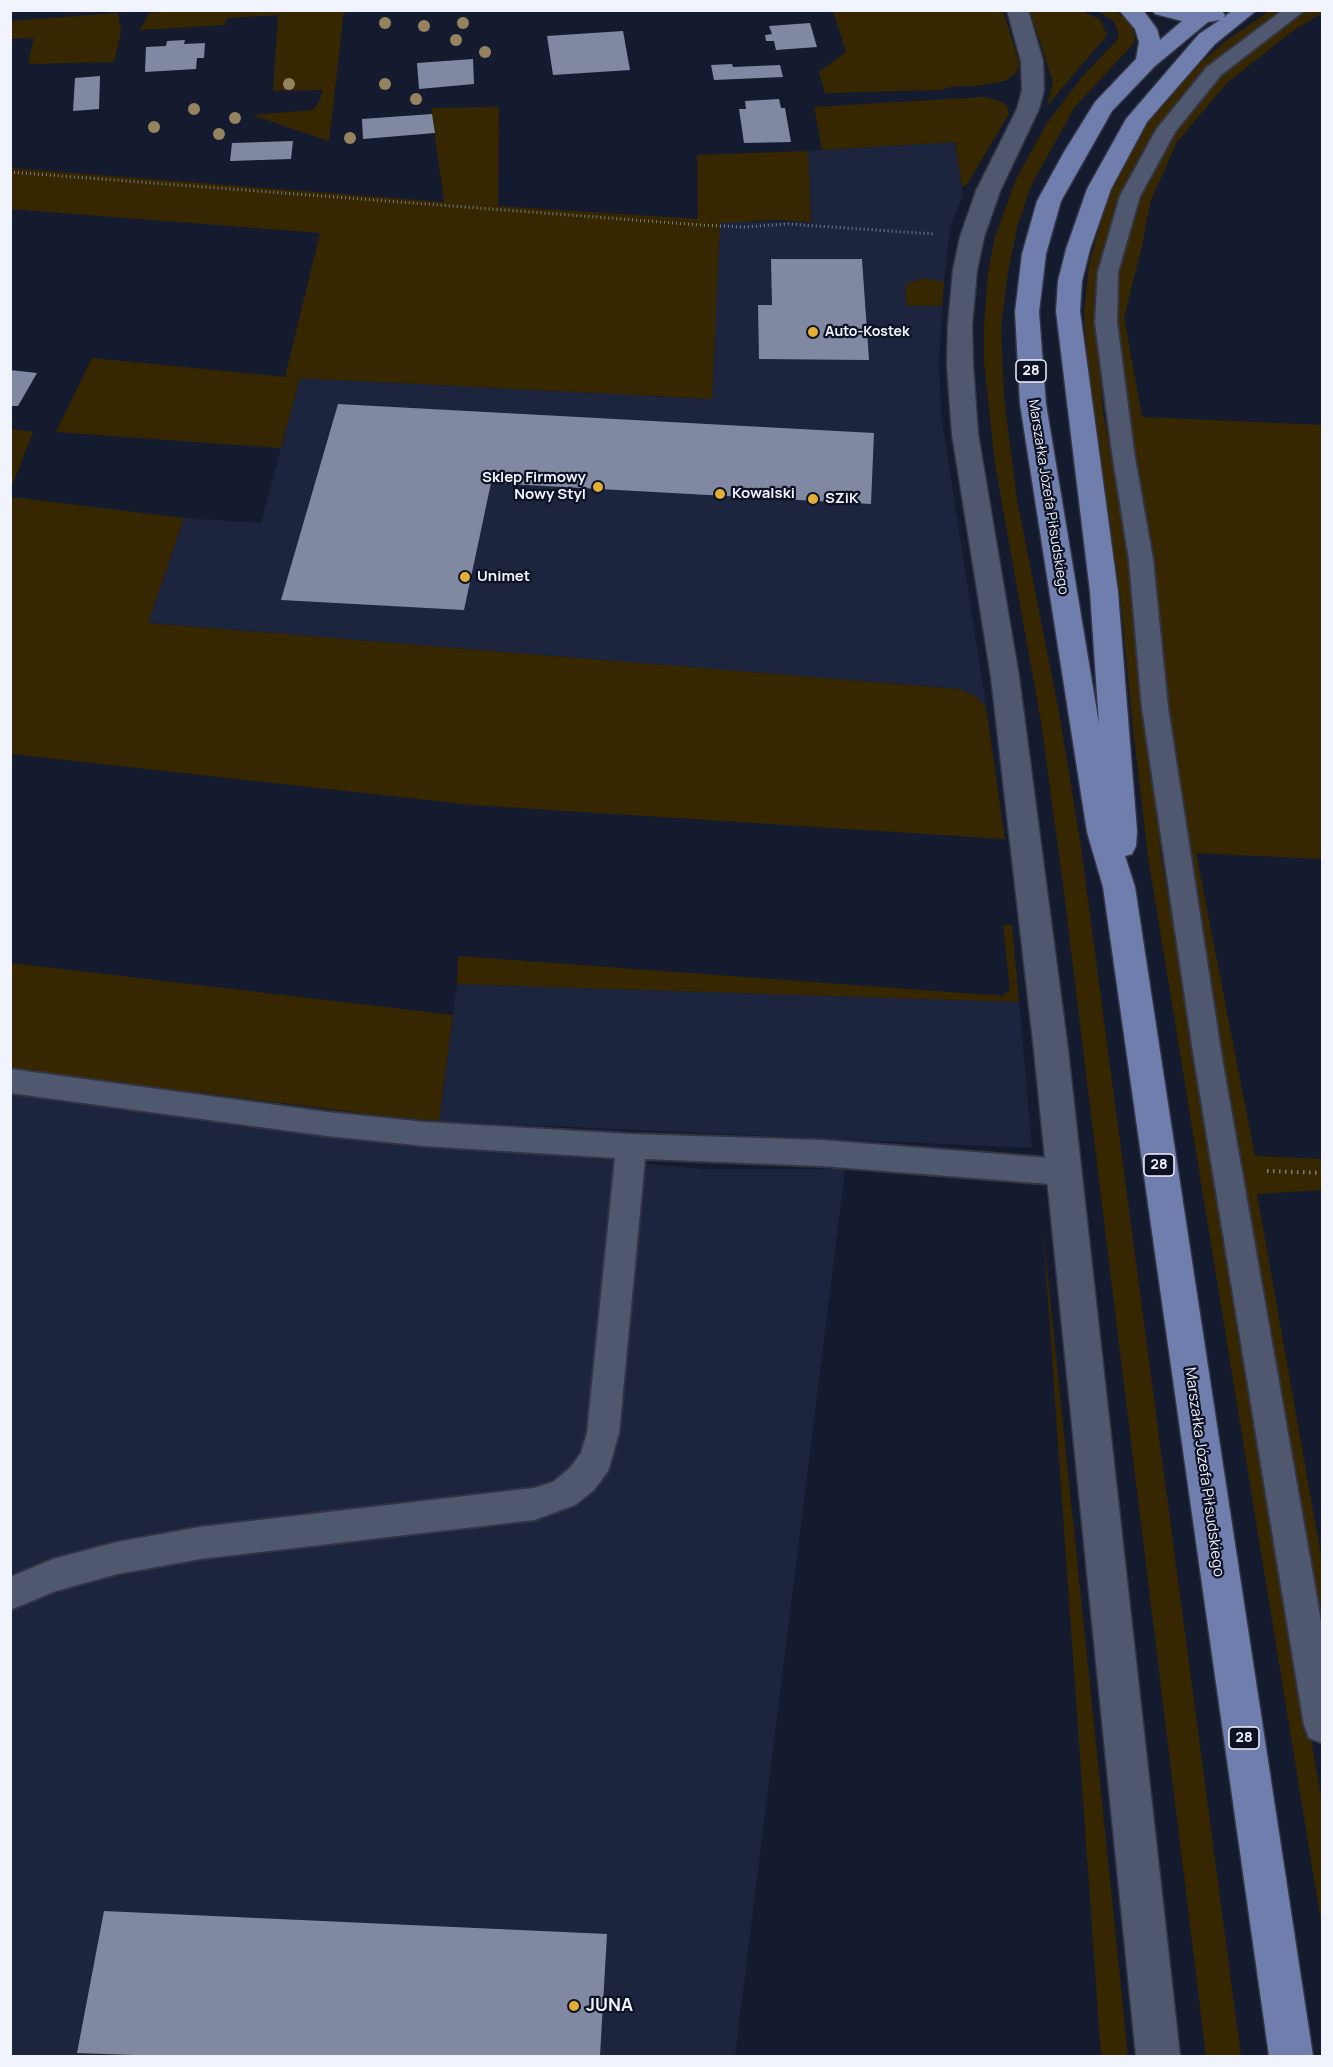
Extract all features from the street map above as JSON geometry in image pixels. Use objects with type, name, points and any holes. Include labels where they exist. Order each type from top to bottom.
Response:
[{"type":"main road","points":[[1129,10],[1140,19],[1146,29],[1150,42],[1147,61]]},
{"type":"main road","points":[[1162,10],[1186,16],[1201,13],[1245,12]]},
{"type":"main road","name":"28","points":[[1207,39],[1245,12]]},
{"type":"main road","points":[[1201,13],[1207,39]]},
{"type":"main road","name":"Marszałka Józefa Piłsudskiego","points":[[1201,13],[1147,61],[1103,107],[1049,201],[1034,254],[1027,312],[1033,404],[1102,832],[1119,887],[1291,2056]]},
{"type":"main road","name":"Marszałka Józefa Piłsudskiego","points":[[1119,887],[1122,831],[1104,592],[1068,298],[1078,249],[1099,189],[1137,119],[1207,39]]},
{"type":"street","points":[[1017,10],[1032,61],[1033,90],[1028,109],[984,199],[972,237],[965,270],[960,325],[960,365],[965,434],[1005,677],[1049,1039],[1158,2056]]},
{"type":"lane","points":[[1296,10],[1272,25],[1214,71],[1166,130],[1130,196],[1108,272],[1106,322],[1123,452],[1142,560],[1155,708],[1227,1170],[1323,1725]]},
{"type":"lane","points":[[10,1081],[338,1125],[425,1134],[631,1146],[821,1153],[1063,1172]]},
{"type":"lane","points":[[10,1594],[53,1575],[138,1554],[200,1543],[534,1504],[563,1494],[582,1479],[596,1460],[603,1433],[631,1146]]},
{"type":"path","points":[[10,172],[268,194],[700,225],[743,227],[788,224],[972,237]]},
{"type":"path","points":[[1227,1170],[1323,1173]]},
{"type":"shaded area","points":[[344,11],[329,141],[252,115],[313,110],[323,90],[273,91],[278,15],[227,18],[225,25],[140,30],[149,13]]},
{"type":"shaded area","points":[[833,11],[1003,11],[1019,62],[1018,69],[1014,75],[1004,81],[977,86],[954,86],[940,90],[825,93],[819,72],[846,52]]},
{"type":"shaded area","points":[[1030,11],[1081,11],[1100,19],[1107,35],[1047,106],[1053,82]]},
{"type":"shaded area","points":[[1098,11],[1115,11],[1126,18],[1133,27],[1135,42],[1074,108],[1031,186],[1017,228],[1008,272],[1001,327],[1004,397],[1017,500],[1059,712],[1081,847],[1241,2056],[1206,2056],[1063,885],[1042,728],[995,464],[984,363],[988,273],[995,237],[1016,179],[1047,123],[1083,76],[1117,40],[1119,35],[1114,21]]},
{"type":"shaded area","points":[[1269,11],[1287,11],[1213,65],[1170,110],[1144,148],[1131,172],[1111,222],[1100,266],[1095,315],[1103,412],[1133,571],[1161,856],[1322,1803],[1322,1928],[1148,856],[1121,603],[1090,397],[1084,313],[1089,265],[1109,193],[1142,131],[1160,106],[1198,65],[1226,41]]},
{"type":"shaded area","points":[[1305,11],[1322,11],[1322,13],[1291,32],[1227,83],[1177,142],[1151,200],[1124,317],[1142,417],[1322,425],[1322,859],[1196,853],[1255,1156],[1322,1159],[1322,1190],[1257,1194],[1322,1561],[1322,1650],[1245,1209],[1246,1192],[1209,997],[1116,341],[1115,286],[1119,262],[1145,176],[1159,152],[1217,77],[1286,22]]},
{"type":"shaded area","points":[[118,13],[121,31],[114,62],[28,64],[34,38],[11,39],[11,21]]},
{"type":"shaded area","points":[[984,97],[1002,102],[1007,106],[1009,114],[966,186],[962,186],[955,142],[822,150],[814,107]]},
{"type":"shaded area","points":[[499,107],[498,206],[698,219],[697,155],[808,151],[811,222],[776,220],[720,223],[712,399],[300,378],[281,448],[56,432],[92,358],[285,377],[320,233],[11,209],[10,168],[444,202],[431,108]]},
{"type":"shaded area","points":[[955,142],[963,194],[950,227],[944,282],[939,360],[941,414],[986,707],[975,696],[958,689],[147,623],[184,518],[261,523],[300,378],[711,399],[720,222],[810,222],[808,151]]},
{"type":"shaded area","points":[[923,278],[944,282],[942,306],[907,306],[905,289],[907,284]]},
{"type":"shaded area","points":[[10,429],[33,432],[11,488]]},
{"type":"shaded area","points":[[11,497],[184,518],[148,623],[959,689],[975,696],[986,707],[1005,839],[473,805],[11,754]]},
{"type":"shaded area","points":[[1003,925],[1012,925],[1019,1002],[457,984],[458,956],[1003,996],[1010,989]]},
{"type":"shaded area","points":[[11,963],[453,1015],[439,1121],[11,1069]]},
{"type":"shaded area","points":[[457,984],[1019,1002],[1032,1148],[439,1121]]},
{"type":"shaded area","points":[[11,1094],[433,1144],[703,1169],[845,1169],[735,2056],[11,2056]]},
{"type":"shaded area","points":[[1043,1230],[1109,1870],[1128,2056],[1101,2056]]},
{"type":"building","points":[[810,23],[817,47],[776,50],[774,41],[766,41],[765,35],[772,34],[769,26]]},
{"type":"building","points":[[623,31],[630,70],[553,75],[547,36]]},
{"type":"building","points":[[185,40],[184,44],[205,43],[204,58],[197,58],[196,69],[145,72],[146,47],[166,46],[167,41]]},
{"type":"building","points":[[473,59],[474,84],[419,89],[417,63]]},
{"type":"building","points":[[732,64],[733,67],[780,65],[783,77],[714,80],[711,65]]},
{"type":"building","points":[[100,76],[99,109],[73,111],[75,78]]},
{"type":"building","points":[[779,99],[781,108],[785,108],[791,142],[744,143],[739,109],[746,109],[745,101]]},
{"type":"building","points":[[432,114],[435,133],[363,139],[362,119]]},
{"type":"building","points":[[293,141],[291,159],[230,161],[232,143]]},
{"type":"building","points":[[771,259],[862,259],[869,360],[759,359],[758,305],[772,305]]},
{"type":"building","points":[[10,370],[37,373],[18,406],[10,406]]},
{"type":"building","points":[[338,404],[874,433],[871,504],[491,483],[464,610],[281,600]]},
{"type":"building","points":[[104,1911],[607,1934],[600,2056],[162,2056],[77,2053]]},
{"type":"place","name":"Auto-Kostek","points":[[813,332]]},
{"type":"place","name":"Sklep Firmowy Nowy Styl","points":[[598,487]]},
{"type":"place","name":"Kowalski","points":[[720,494]]},
{"type":"place","name":"SZiK","points":[[813,499]]},
{"type":"place","name":"Unimet","points":[[465,577]]},
{"type":"place","name":"JUNA","points":[[574,2006]]}]
